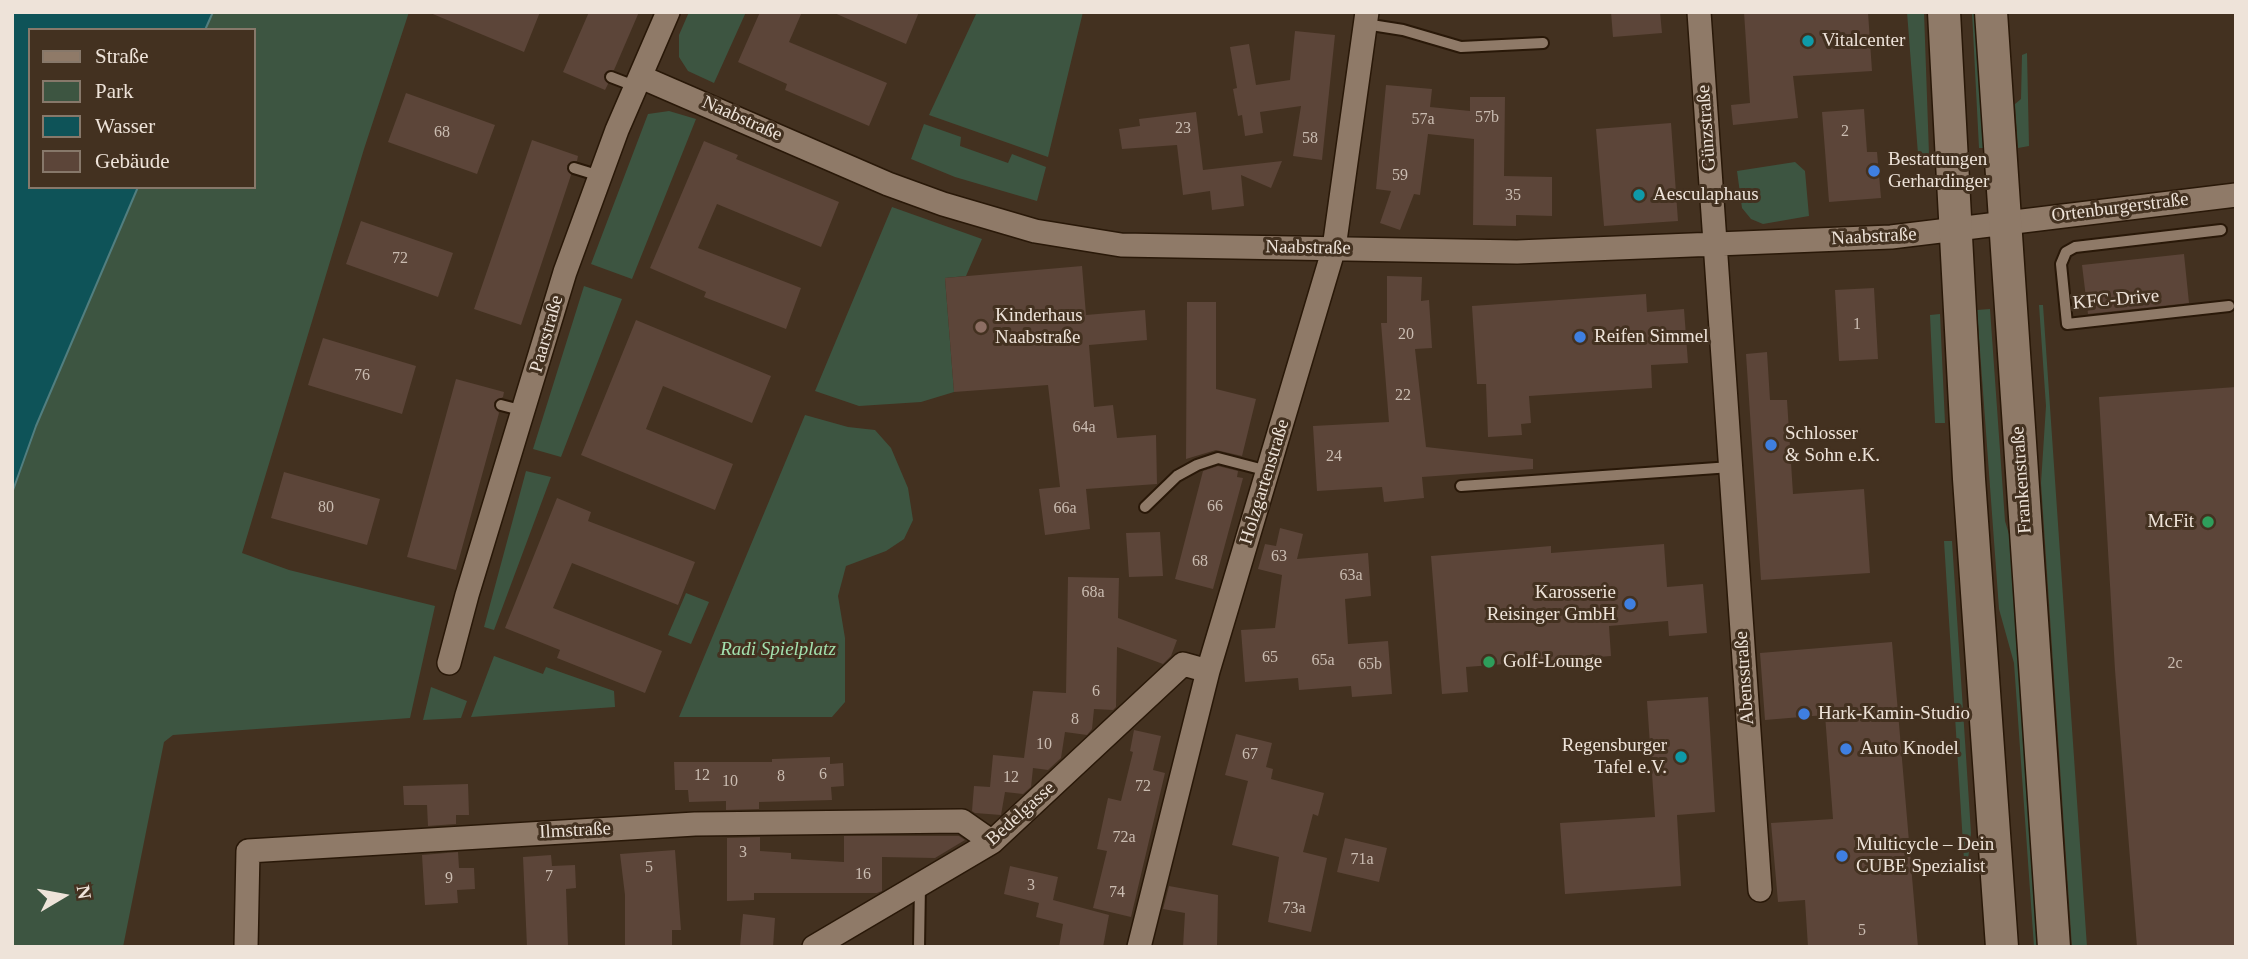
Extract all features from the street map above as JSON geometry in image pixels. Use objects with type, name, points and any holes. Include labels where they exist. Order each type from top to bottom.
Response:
[{"type":"main road","points":[[1944,12],[1955,231],[2002,947]]},
{"type":"main road","name":"Frankenstraße","points":[[1991,12],[2054,947]]},
{"type":"street","name":"Paarstraße","points":[[449,663],[467,594],[565,272],[600,176],[668,12]]},
{"type":"street","name":"Günzstraße","points":[[1699,12],[1715,244]]},
{"type":"street","name":"Holzgartenstraße","points":[[1139,946],[1208,671],[1334,248],[1366,18]]},
{"type":"street","name":"Naabstraße","points":[[639,82],[888,184],[1024,228],[1121,245],[1517,251],[1955,231],[2004,224]]},
{"type":"street","name":"Ortenburgerstraße","points":[[2004,224],[2038,217],[2236,195]]},
{"type":"street","name":"Abensstraße","points":[[1715,244],[1760,890]]},
{"type":"street","name":"Bedelgasse","points":[[814,947],[992,842],[1183,664],[1208,671]]},
{"type":"street","name":"Ilmstraße","points":[[246,947],[248,851],[722,824],[961,821],[992,842]]},
{"type":"lane","points":[[1366,18],[1461,47],[1543,43]]},
{"type":"lane","points":[[611,77],[639,82]]},
{"type":"lane","points":[[574,168],[600,176]]},
{"type":"lane","name":"KFC-Drive","points":[[2221,230],[2075,247],[2066,252],[2061,264],[2067,324],[2230,306]]},
{"type":"lane","points":[[501,405],[524,411]]},
{"type":"lane","points":[[1145,507],[1177,476],[1218,458],[1268,471]]},
{"type":"lane","points":[[1461,486],[1731,467]]},
{"type":"lane","points":[[919,947],[920,884]]},
{"type":"green space","points":[[213,12],[409,12],[364,149],[242,553],[289,570],[435,606],[410,718],[173,735],[164,742],[123,947],[12,947],[12,493],[36,426],[137,189],[256,189],[256,28],[206,28]]},
{"type":"green space","points":[[689,12],[746,12],[714,83],[688,71],[679,57],[679,35]]},
{"type":"green space","points":[[977,12],[1083,12],[1048,157],[929,115]]},
{"type":"green space","points":[[1907,12],[1924,12],[1929,154],[1918,154]]},
{"type":"green space","points":[[1972,12],[1978,12],[1987,148],[1979,148]]},
{"type":"green space","points":[[2027,53],[2029,146],[2018,148],[2015,104],[2021,99],[2022,55]]},
{"type":"green space","points":[[669,111],[696,119],[632,279],[591,264],[648,114]]},
{"type":"green space","points":[[924,124],[961,137],[960,146],[1008,163],[1012,154],[1046,167],[1037,201],[955,177],[911,159]]},
{"type":"green space","points":[[1795,162],[1805,171],[1809,216],[1763,224],[1751,219],[1742,208],[1737,171]]},
{"type":"green space","points":[[892,207],[982,239],[966,276],[945,278],[954,392],[921,402],[859,406],[815,391]]},
{"type":"green space","points":[[584,286],[622,299],[561,457],[533,449]]},
{"type":"green space","points":[[2039,305],[2043,305],[2087,947],[2072,947],[2041,483],[2046,406]]},
{"type":"green space","points":[[1990,309],[2005,521],[2015,554],[2044,947],[2034,947],[2014,663],[1999,609],[1977,310]]},
{"type":"green space","points":[[1940,314],[1945,423],[1935,423],[1930,315]]},
{"type":"green space","name":"Radi Spielplatz","points":[[805,415],[848,427],[875,430],[891,448],[908,488],[913,520],[904,539],[886,551],[846,566],[838,596],[845,638],[845,702],[832,717],[679,717]]},
{"type":"green space","points":[[526,471],[551,477],[494,630],[484,627]]},
{"type":"green space","points":[[1944,541],[1952,541],[1971,833],[1968,860],[1964,860]]},
{"type":"green space","points":[[686,593],[709,602],[691,644],[668,635]]},
{"type":"green space","points":[[494,656],[543,674],[546,667],[614,691],[615,707],[471,717]]},
{"type":"green space","points":[[431,687],[467,701],[461,718],[423,720]]},
{"type":"water","points":[[12,12],[213,12],[206,28],[28,28],[28,189],[137,189],[36,426],[12,493]]},
{"type":"building","points":[[428,12],[540,12],[524,52]]},
{"type":"building","points":[[589,12],[639,12],[614,70],[604,74],[608,84],[605,90],[563,72]]},
{"type":"building","points":[[760,12],[802,12],[789,42],[887,83],[869,126],[785,90],[787,84],[738,62]]},
{"type":"building","points":[[832,12],[919,12],[906,44]]},
{"type":"building","points":[[1611,12],[1660,12],[1662,33],[1613,37]]},
{"type":"building","name":"Vitalcenter","points":[[1744,12],[1868,12],[1872,71],[1793,76],[1798,118],[1733,125],[1731,105],[1750,103]]},
{"type":"building","points":[[1295,31],[1335,35],[1322,160],[1293,156],[1301,106],[1260,112],[1263,133],[1245,136],[1242,115],[1238,116],[1233,89],[1237,88],[1230,47],[1249,44],[1256,85],[1290,80]]},
{"type":"building","points":[[1386,85],[1432,89],[1430,107],[1470,111],[1470,97],[1505,97],[1504,176],[1552,177],[1552,216],[1516,215],[1516,226],[1473,225],[1474,139],[1428,134],[1420,195],[1414,194],[1400,230],[1380,223],[1391,191],[1376,189]]},
{"type":"building","points":[[406,93],[495,125],[477,174],[388,142]]},
{"type":"building","points":[[1864,109],[1867,152],[1877,152],[1881,198],[1829,202],[1822,112]]},
{"type":"building","points":[[1196,112],[1203,170],[1282,161],[1271,188],[1241,175],[1244,206],[1212,210],[1210,191],[1183,195],[1177,145],[1122,149],[1119,129],[1140,126],[1139,119]]},
{"type":"building","name":"Aesculaphaus","points":[[1671,123],[1678,221],[1604,226],[1596,129]]},
{"type":"building","points":[[532,140],[578,156],[577,161],[567,165],[571,175],[521,325],[474,309]]},
{"type":"building","points":[[704,141],[738,155],[736,159],[839,202],[821,247],[717,204],[698,248],[801,288],[786,329],[704,297],[706,292],[650,268]]},
{"type":"building","points":[[361,221],[453,253],[438,297],[346,264]]},
{"type":"building","points":[[2184,254],[2189,303],[2088,314],[2082,265]]},
{"type":"building","points":[[1082,266],[1086,315],[1145,310],[1147,340],[1089,345],[1094,407],[1113,405],[1117,438],[1156,435],[1157,484],[1086,489],[1090,529],[1045,535],[1039,489],[1060,487],[1048,385],[954,392],[945,278]]},
{"type":"building","points":[[1387,276],[1422,277],[1421,301],[1429,300],[1432,348],[1415,349],[1426,447],[1533,459],[1533,469],[1422,477],[1424,498],[1384,502],[1382,487],[1317,491],[1313,426],[1389,422],[1381,323],[1387,323]]},
{"type":"building","points":[[1874,288],[1878,359],[1839,361],[1835,290]]},
{"type":"building","name":"Reifen Simmel","points":[[1646,294],[1647,312],[1684,309],[1688,363],[1651,365],[1652,388],[1529,396],[1531,423],[1521,424],[1522,435],[1488,437],[1486,384],[1477,384],[1472,306]]},
{"type":"building","points":[[1187,302],[1216,302],[1216,389],[1256,399],[1242,456],[1216,450],[1186,459]]},
{"type":"building","points":[[636,320],[771,376],[752,423],[663,386],[646,429],[733,464],[715,510],[581,455]]},
{"type":"building","points":[[323,338],[416,366],[402,414],[308,385]]},
{"type":"building","name":"Schlosser & Sohn e.K.","points":[[1767,352],[1770,400],[1787,400],[1793,494],[1864,489],[1870,573],[1761,580],[1746,354]]},
{"type":"building","points":[[456,379],[504,392],[503,397],[494,402],[499,413],[456,570],[407,557]]},
{"type":"building","points":[[2236,387],[2236,947],[2137,947],[2115,670],[2099,397]]},
{"type":"building","points":[[1218,466],[1238,471],[1237,477],[1243,478],[1213,589],[1175,579],[1203,471]]},
{"type":"building","points":[[284,472],[380,499],[367,545],[271,518]]},
{"type":"building","points":[[557,498],[591,512],[588,521],[695,562],[678,605],[572,563],[553,608],[662,651],[645,693],[557,658],[560,650],[505,628]]},
{"type":"building","points":[[1280,528],[1303,534],[1297,559],[1368,553],[1371,596],[1345,599],[1348,644],[1388,641],[1392,694],[1352,697],[1351,686],[1299,690],[1298,678],[1245,682],[1241,630],[1275,628],[1282,575],[1258,569],[1265,544],[1276,546]]},
{"type":"building","points":[[1160,532],[1163,576],[1129,577],[1126,533]]},
{"type":"building","points":[[1664,544],[1667,587],[1703,584],[1707,633],[1669,636],[1668,621],[1609,626],[1611,656],[1466,667],[1468,692],[1442,694],[1431,556],[1551,546],[1551,553]]},
{"type":"building","points":[[1068,577],[1119,578],[1118,618],[1177,640],[1171,656],[1163,664],[1117,647],[1116,707],[1113,710],[1094,709],[1092,729],[1087,735],[1065,732],[1061,758],[1048,770],[1033,768],[1031,787],[1023,794],[1005,792],[1001,815],[975,813],[972,811],[974,786],[990,787],[993,755],[1024,758],[1033,691],[1066,693]]},
{"type":"building","points":[[1892,642],[1918,947],[1808,947],[1805,900],[1778,902],[1771,823],[1833,819],[1825,715],[1765,720],[1760,653]]},
{"type":"building","points":[[1708,697],[1715,812],[1677,815],[1681,886],[1565,894],[1560,823],[1655,817],[1647,701]]},
{"type":"building","points":[[1134,730],[1161,736],[1153,770],[1165,773],[1131,917],[1093,908],[1107,851],[1097,849],[1108,798],[1121,801],[1133,752],[1130,751]]},
{"type":"building","points":[[1236,734],[1272,743],[1266,767],[1273,769],[1271,779],[1324,793],[1318,816],[1313,814],[1303,852],[1327,858],[1311,932],[1268,922],[1279,857],[1232,845],[1248,781],[1225,775]]},
{"type":"building","points":[[830,757],[830,764],[843,763],[844,786],[831,787],[832,800],[759,802],[759,809],[726,810],[726,801],[689,802],[688,790],[675,790],[674,762],[772,762],[772,759]]},
{"type":"building","points":[[468,784],[469,815],[456,815],[456,824],[428,826],[427,805],[404,805],[403,786]]},
{"type":"building","points":[[844,836],[959,836],[965,840],[935,858],[882,857],[882,891],[877,893],[754,893],[754,900],[727,901],[727,838],[760,837],[760,851],[791,853],[791,859],[844,862]]},
{"type":"building","points":[[1345,838],[1387,848],[1379,882],[1337,872]]},
{"type":"building","points":[[675,850],[681,930],[672,930],[672,947],[625,947],[625,895],[620,854]]},
{"type":"building","points":[[458,852],[459,868],[474,868],[475,889],[457,890],[458,903],[425,905],[422,855]]},
{"type":"building","points":[[551,855],[552,866],[575,865],[576,888],[566,889],[568,946],[527,947],[523,857]]},
{"type":"building","points":[[1010,866],[1058,877],[1053,900],[1109,915],[1103,947],[1059,947],[1063,924],[1036,917],[1039,903],[1004,894]]},
{"type":"building","points":[[1169,886],[1218,895],[1217,947],[1183,947],[1185,913],[1163,909]]},
{"type":"building","points":[[743,914],[775,918],[773,947],[740,947]]},
{"type":"place","name":"Vitalcenter","points":[[1808,41]]},
{"type":"place","name":"Bestattungen Gerhardinger","points":[[1874,171]]},
{"type":"place","name":"Aesculaphaus","points":[[1639,195]]},
{"type":"place","name":"Kinderhaus Naabstraße","points":[[981,327]]},
{"type":"place","name":"Reifen Simmel","points":[[1580,337]]},
{"type":"place","name":"Schlosser & Sohn e.K.","points":[[1771,445]]},
{"type":"place","name":"McFit","points":[[2208,522]]},
{"type":"place","name":"Karosserie Reisinger GmbH","points":[[1630,604]]},
{"type":"place","name":"Golf-Lounge","points":[[1489,662]]},
{"type":"place","name":"Hark-Kamin-Studio","points":[[1804,714]]},
{"type":"place","name":"Auto Knodel","points":[[1846,749]]},
{"type":"place","name":"Regensburger Tafel e.V.","points":[[1681,757]]},
{"type":"place","name":"Multicycle – Dein CUBE Spezialist","points":[[1842,856]]}]
